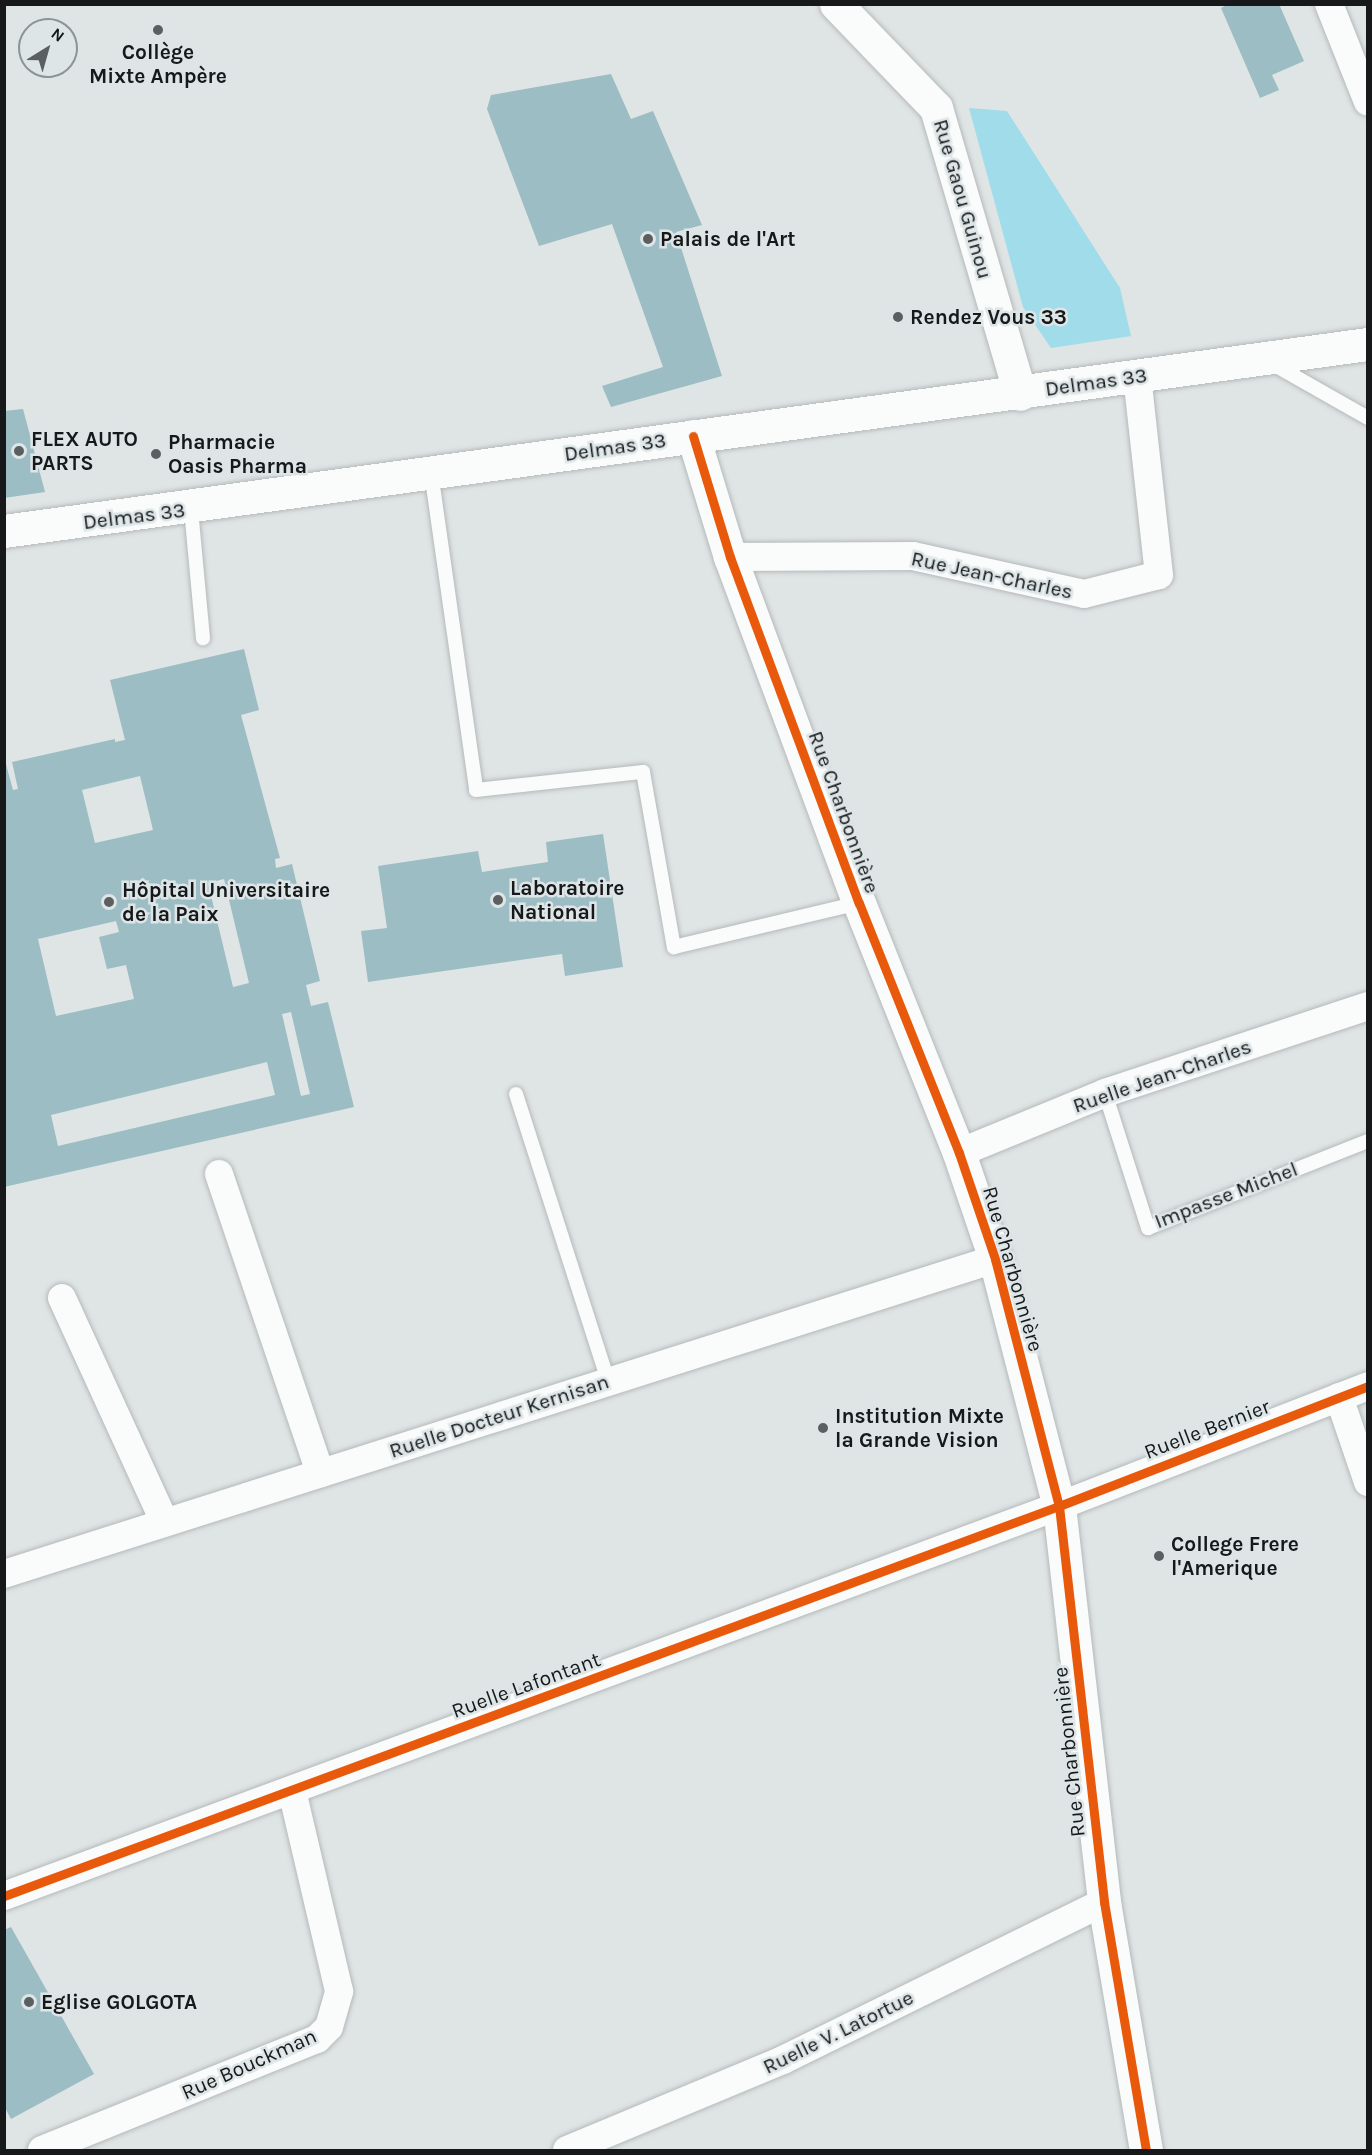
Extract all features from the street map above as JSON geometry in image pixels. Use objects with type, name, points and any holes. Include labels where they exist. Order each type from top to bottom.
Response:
[{"type":"street","points":[[1329,4],[1368,102]]},
{"type":"street","name":"Rue Gaou Guinou","points":[[845,5],[936,108],[1020,394]]},
{"type":"street","name":"Delmas 33","points":[[4,531],[191,508],[431,472],[1020,394],[1368,344]]},
{"type":"street","name":"Rue Jean-Charles","points":[[730,557],[913,555],[1084,594],[1159,575],[1137,376]]},
{"type":"street","name":"Rue Charbonnière","points":[[693,436],[730,557],[859,903],[959,1153],[995,1259],[1059,1506],[1104,1902],[1146,2151]]},
{"type":"street","name":"Ruelle Jean-Charles","points":[[959,1153],[1105,1093],[1368,1006]]},
{"type":"street","points":[[219,1174],[320,1473]]},
{"type":"street","name":"Ruelle Docteur Kernisan","points":[[4,1574],[995,1259]]},
{"type":"street","points":[[62,1298],[165,1523]]},
{"type":"street","name":"Ruelle Bernier","points":[[1059,1506],[1368,1386]]},
{"type":"street","points":[[1339,1397],[1368,1482]]},
{"type":"street","name":"Ruelle Lafontant","points":[[4,1896],[1059,1506]]},
{"type":"street","name":"Rue Bouckman","points":[[42,2151],[316,2039],[329,2027],[339,1991],[292,1791]]},
{"type":"street","name":"Ruelle V. Latortue","points":[[567,2151],[783,2060],[1104,1902]]},
{"type":"lane","points":[[1265,359],[1368,418]]},
{"type":"lane","points":[[431,472],[476,790],[643,772],[675,947],[859,903]]},
{"type":"lane","points":[[191,508],[203,638]]},
{"type":"lane","name":"Impasse Michel","points":[[1105,1093],[1148,1228],[1368,1141]]},
{"type":"lane","points":[[516,1094],[608,1381]]},
{"type":"shaded area","points":[[969,108],[1007,111],[1120,288],[1131,336],[1051,348],[1023,307]]},
{"type":"building","points":[[1229,4],[1279,4],[1304,61],[1272,75],[1279,90],[1260,98],[1221,8]]},
{"type":"building","name":"Palais de l'Art","points":[[611,74],[631,119],[653,111],[702,225],[676,232],[722,376],[611,407],[602,386],[663,367],[612,224],[539,246],[487,109],[491,95]]},
{"type":"building","name":"FLEX AUTO PARTS","points":[[23,409],[45,492],[4,498],[4,411]]},
{"type":"building","name":"Hôpital Universitaire de la Paix","points":[[244,649],[259,710],[241,715],[280,858],[275,859],[276,868],[292,864],[320,981],[306,985],[311,1006],[328,1002],[354,1107],[4,1187],[4,757],[13,790],[18,789],[12,762],[115,739],[115,742],[125,740],[110,680]],"holes":[[[140,776],[153,830],[95,843],[82,790]],[[224,879],[249,983],[233,987],[208,883]],[[116,921],[119,932],[99,937],[107,969],[126,965],[134,999],[56,1016],[38,939]],[[291,1012],[310,1094],[301,1096],[282,1014]],[[267,1062],[275,1095],[58,1146],[51,1115]]]},
{"type":"building","name":"Laboratoire National","points":[[603,834],[623,967],[565,976],[562,954],[368,982],[361,931],[387,928],[378,866],[478,851],[482,872],[548,862],[546,842]]},
{"type":"building","name":"Eglise GOLGOTA","points":[[11,1927],[94,2074],[11,2119],[4,2106],[4,1930]]},
{"type":"cycle path","points":[[693,436],[730,557],[859,903],[959,1153],[995,1259],[1059,1506],[1104,1902],[1146,2150]]},
{"type":"cycle path","points":[[4,1896],[1059,1506],[1368,1386]]},
{"type":"place","name":"Collège Mixte Ampère","points":[[158,30]]},
{"type":"place","name":"Palais de l'Art","points":[[648,239]]},
{"type":"place","name":"Rendez Vous 33","points":[[898,317]]},
{"type":"place","name":"FLEX AUTO PARTS","points":[[19,451]]},
{"type":"place","name":"Pharmacie Oasis Pharma","points":[[156,454]]},
{"type":"place","name":"Laboratoire National","points":[[498,900]]},
{"type":"place","name":"Hôpital Universitaire de la Paix","points":[[109,902]]},
{"type":"place","name":"Institution Mixte la Grande Vision","points":[[823,1428]]},
{"type":"place","name":"College Frere l'Amerique","points":[[1159,1556]]},
{"type":"place","name":"Eglise GOLGOTA","points":[[29,2002]]}]
